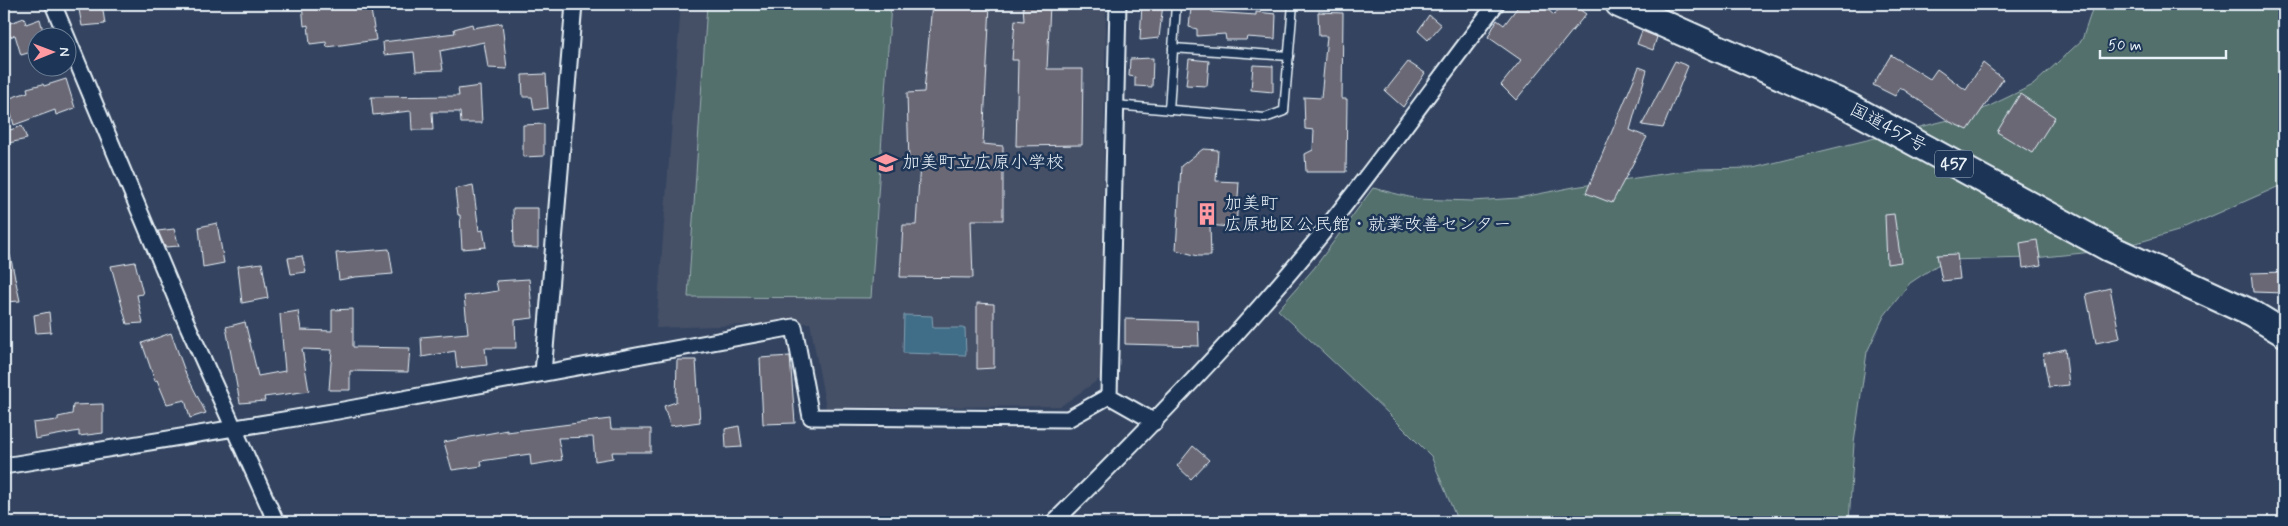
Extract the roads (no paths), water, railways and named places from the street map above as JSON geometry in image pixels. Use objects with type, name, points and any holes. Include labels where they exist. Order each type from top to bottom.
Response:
[{"type":"highway","name":"国道457号","points":[[1618,4],[1848,106],[2109,248],[2251,313],[2284,333]]},
{"type":"street","points":[[53,4],[233,427],[276,522]]},
{"type":"street","points":[[543,373],[574,4]]},
{"type":"street","points":[[1109,396],[1118,4]]},
{"type":"street","points":[[1054,522],[1173,404],[1274,292],[1496,4]]},
{"type":"street","points":[[4,466],[338,411],[794,327],[811,417],[1068,420],[1109,396]]},
{"type":"street","points":[[1109,396],[1155,422]]},
{"type":"lane","points":[[1169,110],[1176,4]]},
{"type":"lane","points":[[1115,106],[1265,118],[1284,112],[1293,4]]},
{"type":"lane","points":[[1173,48],[1289,56]]},
{"type":"place","name":"加美町立広原小学校","points":[[886,163]]},
{"type":"place","name":"加美町 広原地区公民館・就業改善センター","points":[[1207,214]]}]
